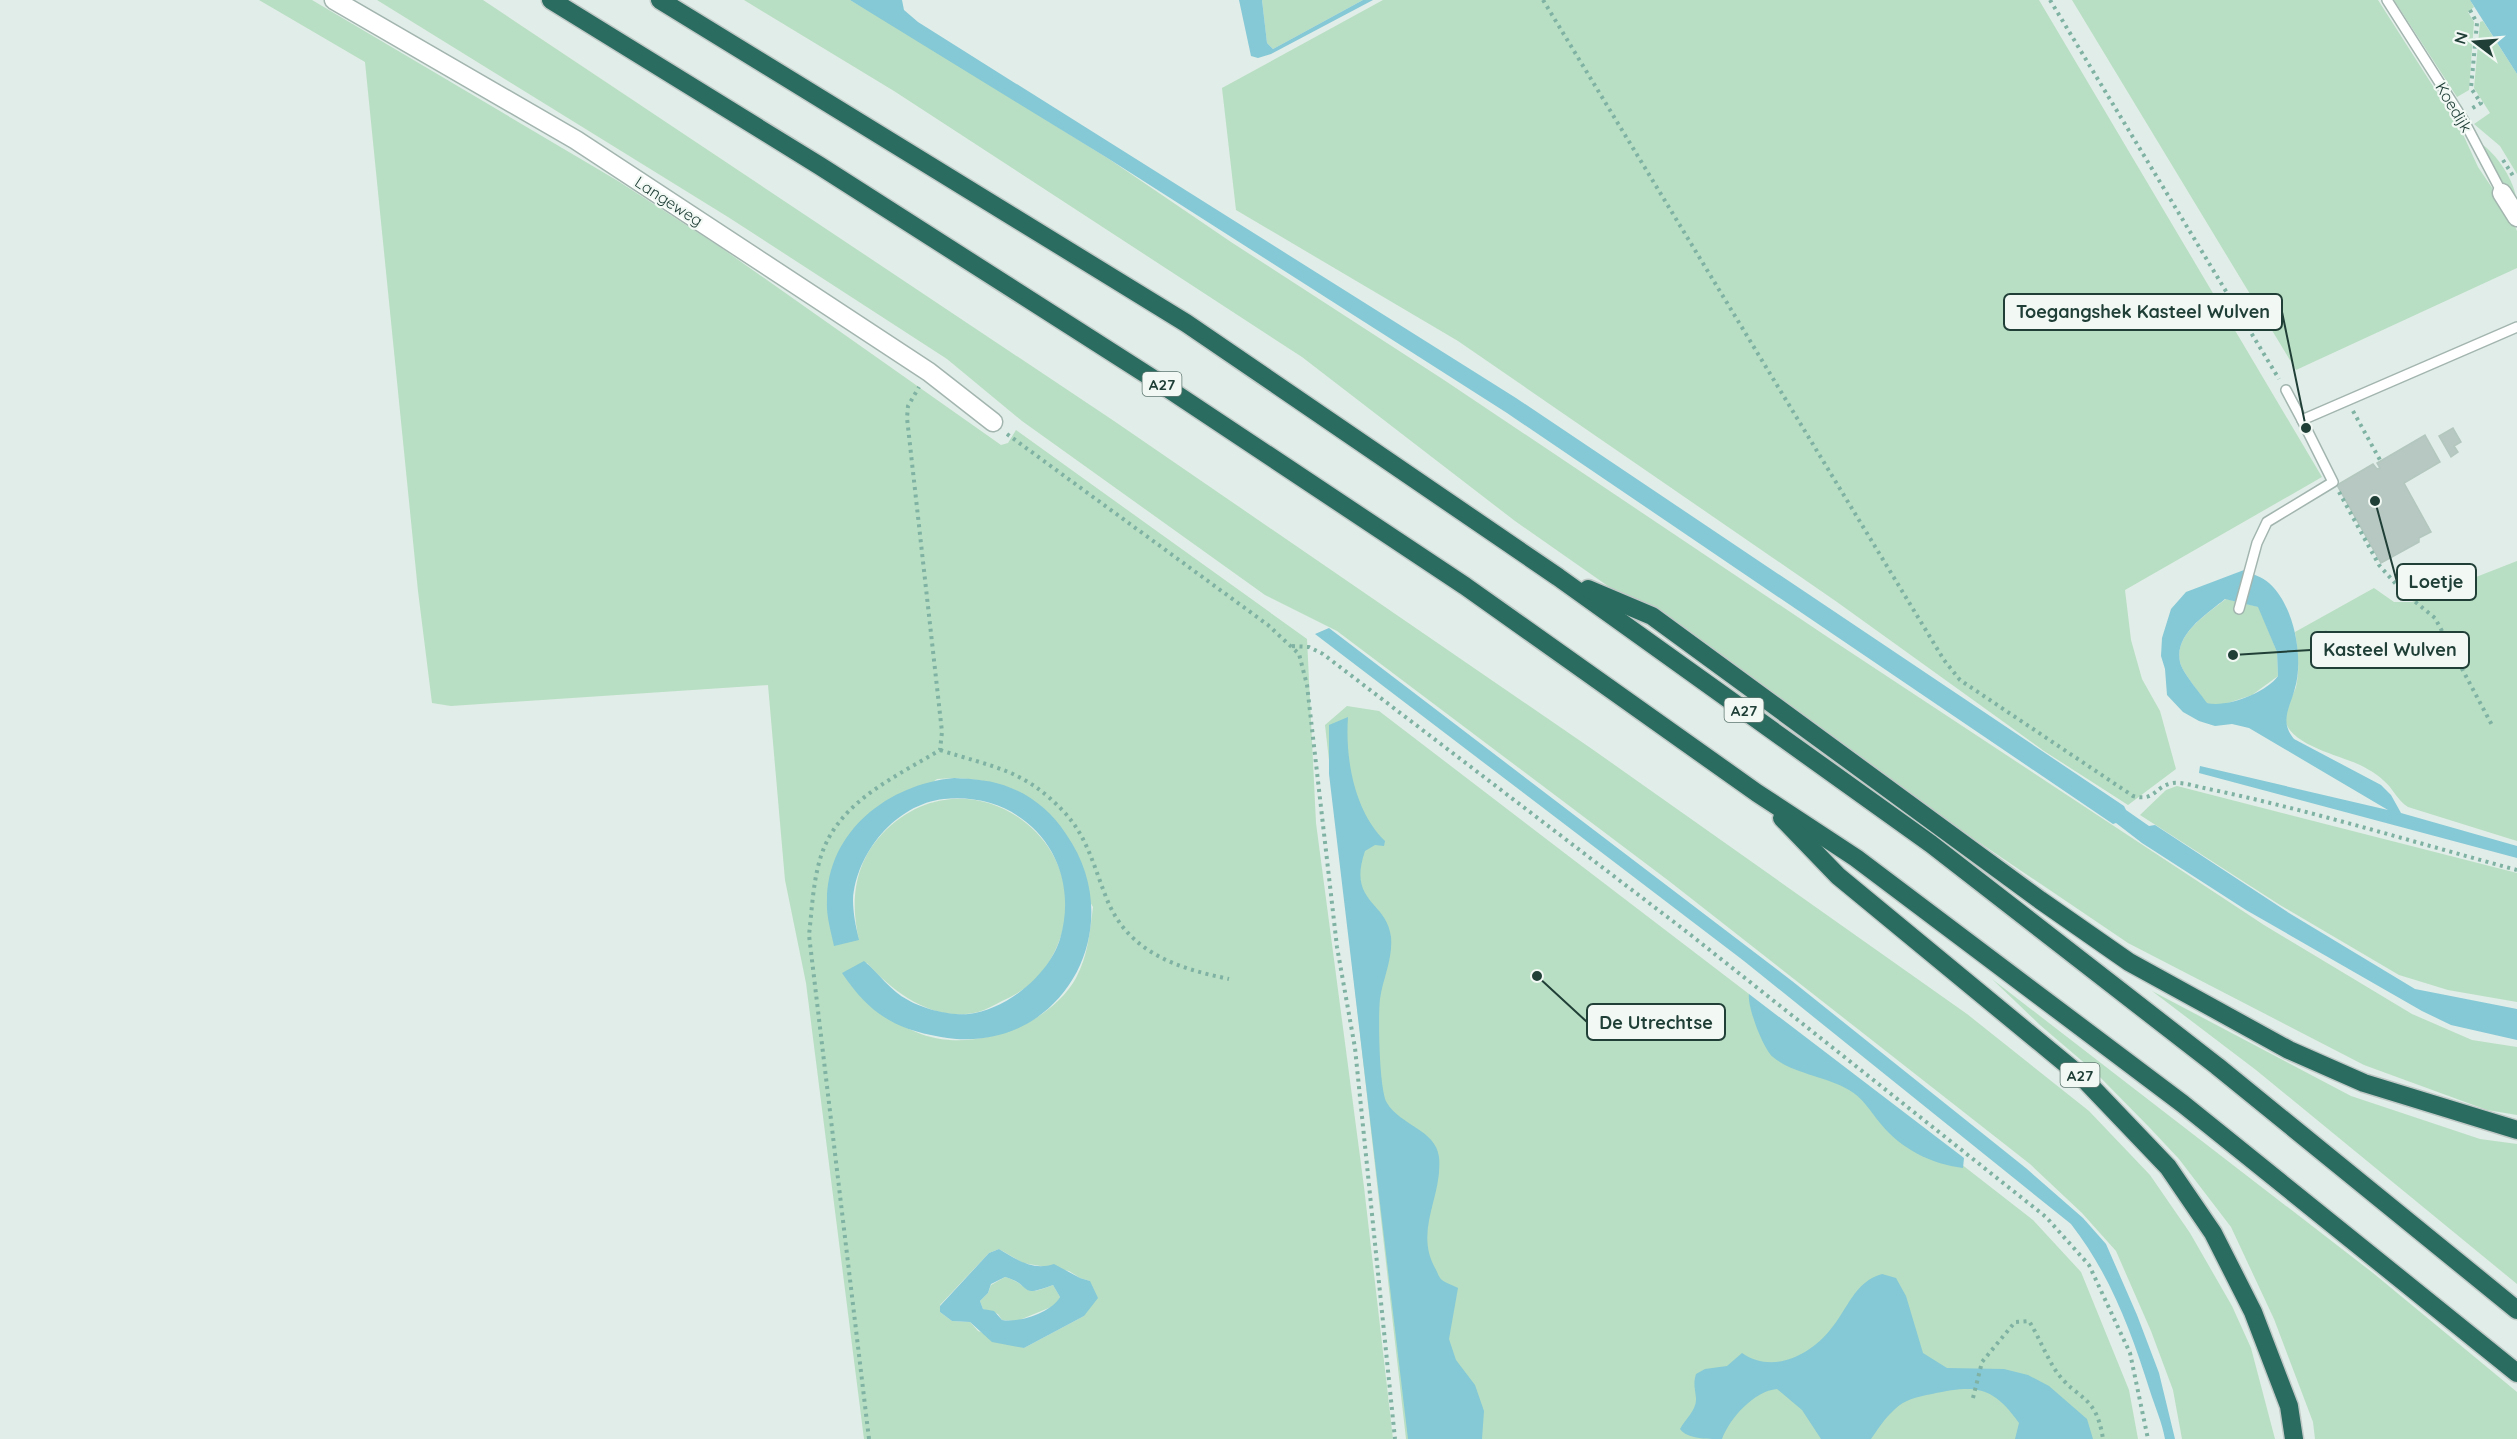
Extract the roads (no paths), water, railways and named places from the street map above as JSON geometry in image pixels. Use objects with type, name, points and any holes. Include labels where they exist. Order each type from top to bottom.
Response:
[{"type":"highway","name":"A27","points":[[551,0],[820,166],[1152,378],[1465,586],[1758,793],[1856,858],[2183,1104],[2517,1374]]},
{"type":"highway","name":"A27","points":[[660,0],[1186,323],[1558,577],[1931,844],[2217,1066],[2517,1310]]},
{"type":"highway","name":"A27","points":[[1558,577],[1652,615],[2040,900],[2129,962],[2289,1050],[2364,1083],[2517,1130]]},
{"type":"highway","name":"A27","points":[[1758,793],[1838,876],[2083,1078],[2168,1167],[2213,1233],[2253,1312],[2289,1406],[2294,1439]]},
{"type":"street","name":"Langeweg","points":[[334,0],[576,140],[929,372],[993,422]]},
{"type":"street","name":"Koedijk","points":[[2502,193],[2517,217]]},
{"type":"lane","name":"Koedijk","points":[[2387,0],[2460,116],[2502,193]]},
{"type":"lane","points":[[2302,420],[2517,327]]},
{"type":"lane","points":[[2239,609],[2266,522],[2333,482],[2286,390]]},
{"type":"water","points":[[850,0],[902,0],[904,10],[918,22],[1516,398],[2124,806],[2126,810],[2149,826],[2155,825],[2289,913],[2415,989],[2517,1009],[2517,1040],[2451,1025],[2422,1011],[2246,910],[2142,843],[2116,823],[2113,824],[1507,413],[1109,159]]},
{"type":"water","points":[[1239,0],[1262,0],[1267,43],[1273,49],[1363,0],[1373,0],[1271,54],[1258,58],[1251,56]]},
{"type":"water","points":[[2470,0],[2517,0],[2517,74]]},
{"type":"water","points":[[2244,570],[2266,581],[2285,604],[2295,632],[2297,675],[2286,720],[2294,739],[2381,785],[2391,795],[2401,813],[2517,846],[2517,858],[2199,773],[2200,766],[2388,810],[2249,728],[2232,724],[2215,726],[2199,721],[2183,712],[2167,695],[2165,669],[2161,656],[2162,638],[2171,609],[2186,592]],"holes":[[[2225,599],[2258,607],[2277,652],[2278,676],[2265,688],[2245,698],[2224,703],[2207,703],[2181,666],[2179,652],[2182,642],[2201,618]]]},
{"type":"water","points":[[1329,628],[1792,981],[2027,1169],[2083,1218],[2106,1244],[2137,1315],[2159,1373],[2175,1439],[2165,1439],[2135,1347],[2118,1304],[2097,1263],[2071,1224],[1744,961],[1315,634]]},
{"type":"water","points":[[1348,717],[1348,749],[1354,783],[1366,815],[1374,829],[1385,841],[1384,846],[1375,845],[1365,851],[1361,868],[1364,892],[1383,916],[1391,937],[1391,953],[1379,1008],[1384,1095],[1393,1111],[1431,1140],[1439,1157],[1437,1185],[1428,1226],[1429,1254],[1441,1279],[1458,1288],[1449,1339],[1456,1360],[1475,1385],[1484,1411],[1482,1439],[1408,1439],[1329,774],[1329,725]]},
{"type":"water","points":[[954,778],[983,780],[1004,785],[1027,796],[1049,813],[1066,834],[1085,871],[1091,909],[1087,946],[1073,979],[1050,1007],[1020,1028],[983,1038],[941,1037],[924,1034],[896,1024],[862,999],[842,973],[864,961],[902,996],[921,1006],[954,1014],[969,1014],[997,1006],[1024,988],[1046,965],[1054,952],[1060,939],[1065,910],[1063,883],[1055,858],[1041,837],[1023,819],[1000,807],[973,800],[944,799],[910,810],[882,834],[870,849],[862,865],[853,900],[859,940],[834,946],[827,912],[830,876],[838,853],[850,833],[866,816],[885,801],[907,790],[930,782]]},
{"type":"water","points":[[1749,994],[1964,1158],[1963,1168],[1939,1163],[1917,1154],[1888,1132],[1854,1093],[1840,1085],[1781,1063],[1773,1057],[1756,1027],[1750,1008]]},
{"type":"water","points":[[999,1249],[1032,1265],[1054,1264],[1090,1281],[1098,1298],[1084,1316],[1024,1348],[992,1342],[970,1322],[952,1321],[940,1312],[940,1306],[989,1253]],"holes":[[[1005,1277],[1014,1280],[1029,1291],[1053,1285],[1060,1297],[1050,1308],[1034,1316],[1017,1320],[1002,1320],[994,1311],[983,1309],[980,1301],[988,1293],[991,1284]]]},
{"type":"water","points":[[1882,1274],[1896,1278],[1906,1296],[1923,1353],[1947,1368],[2004,1369],[2028,1375],[2049,1386],[2087,1419],[2093,1439],[2015,1439],[2019,1423],[2009,1410],[1991,1395],[1971,1389],[1947,1391],[1907,1401],[1891,1413],[1871,1439],[1821,1439],[1802,1410],[1777,1389],[1760,1395],[1744,1407],[1737,1414],[1722,1439],[1692,1437],[1680,1429],[1695,1406],[1696,1374],[1705,1369],[1727,1366],[1742,1353],[1765,1362],[1777,1362],[1801,1354],[1812,1348],[1830,1330],[1852,1297],[1865,1283]]},
{"type":"place","name":"Toegangshek Kasteel Wulven","points":[[2306,428]]},
{"type":"place","name":"Loetje","points":[[2375,501]]},
{"type":"place","name":"Kasteel Wulven","points":[[2233,655]]},
{"type":"place","name":"De Utrechtse","points":[[1537,976]]}]
